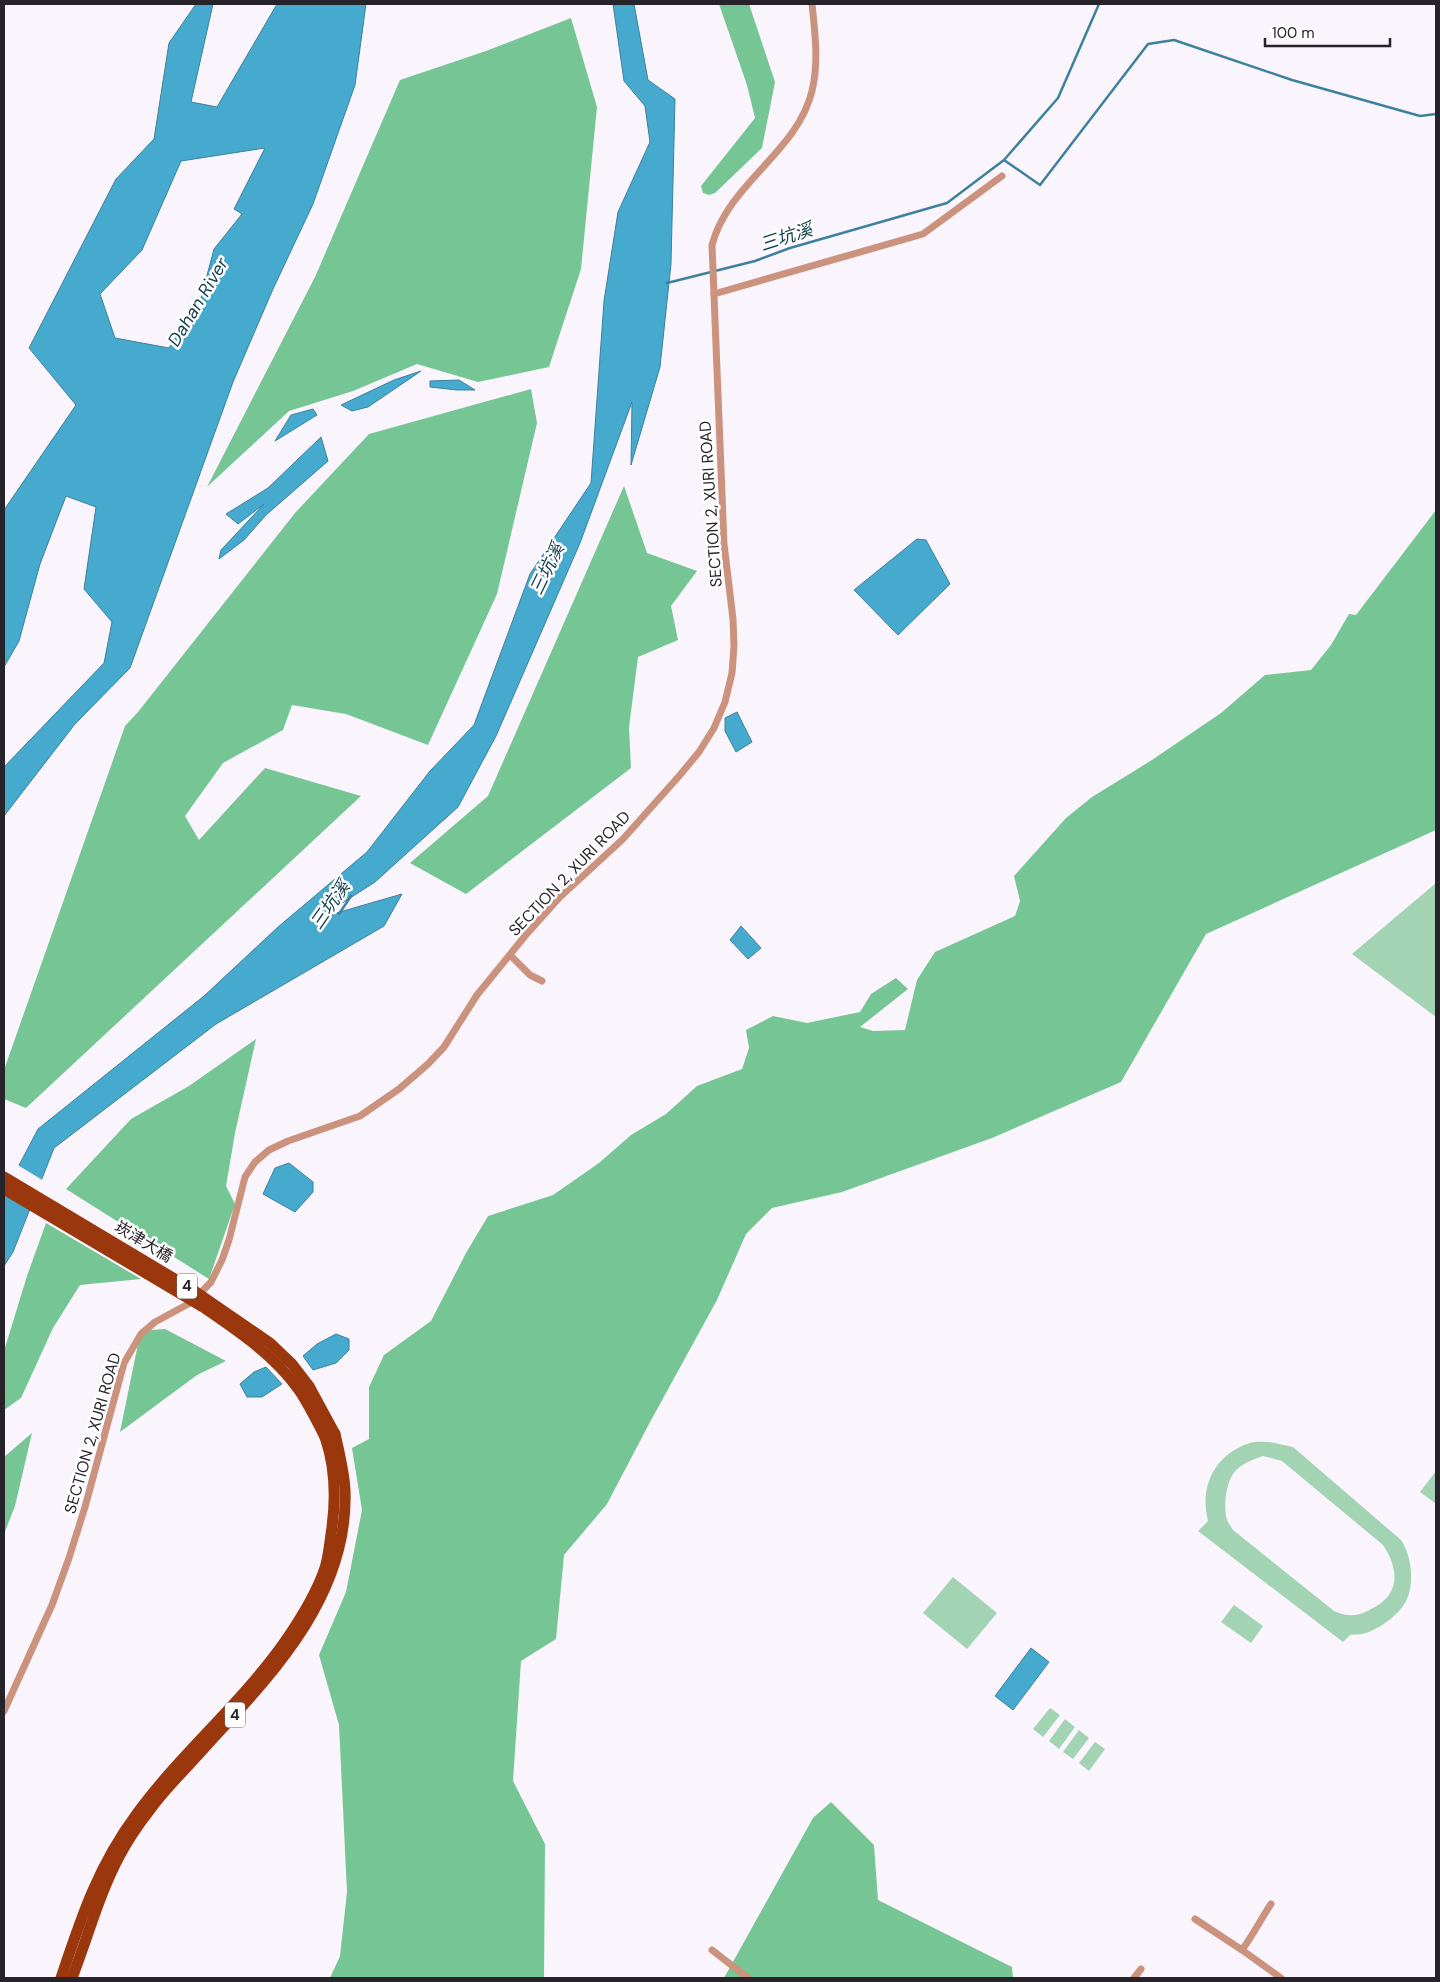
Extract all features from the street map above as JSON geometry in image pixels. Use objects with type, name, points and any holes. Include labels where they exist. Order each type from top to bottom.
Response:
[{"type":"main road","name":"崁津大橋","points":[[4,1177],[193,1290],[270,1343],[292,1364],[309,1386],[330,1435]]},
{"type":"main road","name":"崁津大橋","points":[[4,1189],[203,1307],[235,1329],[269,1356],[299,1390],[330,1435]]},
{"type":"main road","name":"4","points":[[61,1978],[82,1915],[97,1878],[117,1842],[174,1766],[247,1690],[272,1660],[299,1623],[313,1596],[325,1567],[334,1510],[330,1435]]},
{"type":"main road","name":"4","points":[[72,1978],[120,1855],[150,1810],[268,1680],[319,1603],[336,1558],[344,1512],[345,1490],[330,1435]]},
{"type":"street","name":"SECTION 2, XURI ROAD","points":[[4,1711],[52,1605],[69,1558],[86,1507],[124,1363],[142,1334],[155,1322],[192,1302],[211,1282],[227,1247],[245,1177],[255,1162],[268,1150],[288,1141],[360,1116],[399,1089],[428,1064],[444,1047],[477,995],[541,918],[610,852],[700,752],[714,728],[725,702],[732,672],[734,646],[733,619],[724,544],[716,388],[712,245],[716,230],[723,216],[747,184],[785,143],[805,111],[816,74],[817,55],[812,4]]},
{"type":"street","points":[[714,291],[923,234],[1002,176]]},
{"type":"street","points":[[510,955],[530,975],[542,981]]},
{"type":"street","points":[[1242,1950],[1254,1934],[1271,1904]]},
{"type":"street","points":[[1195,1919],[1281,1978]]},
{"type":"street","points":[[712,1950],[748,1978]]},
{"type":"street","points":[[1134,1978],[1141,1970]]},
{"type":"green space","points":[[719,4],[749,4],[775,82],[762,148],[715,193],[709,195],[703,193],[701,186],[755,118],[747,85]]},
{"type":"green space","points":[[571,18],[597,107],[581,269],[549,367],[478,382],[417,364],[353,391],[289,411],[207,487],[315,277],[400,80],[486,51]]},
{"type":"green space","points":[[531,389],[537,423],[497,594],[428,745],[346,714],[292,705],[283,730],[223,763],[185,816],[199,840],[265,768],[361,796],[26,1108],[4,1099],[4,1070],[125,726],[295,513],[369,434]]},
{"type":"green space","points":[[624,486],[647,553],[697,571],[671,606],[678,640],[638,657],[629,727],[631,768],[466,894],[410,863],[488,796]]},
{"type":"green space","points":[[1436,510],[1436,830],[1206,934],[1121,1082],[992,1138],[842,1192],[772,1208],[746,1234],[717,1300],[607,1504],[564,1555],[556,1639],[521,1661],[513,1781],[545,1844],[544,1978],[330,1978],[340,1956],[347,1892],[339,1725],[319,1655],[346,1592],[362,1510],[352,1448],[369,1439],[369,1387],[384,1355],[431,1321],[466,1253],[488,1216],[553,1195],[599,1163],[631,1135],[666,1114],[697,1086],[742,1069],[749,1048],[746,1030],[773,1016],[807,1023],[860,1012],[871,994],[896,978],[908,989],[860,1027],[873,1031],[905,1030],[917,980],[935,952],[1015,916],[1020,901],[1014,876],[1066,818],[1092,797],[1152,760],[1221,713],[1265,675],[1311,670],[1331,645],[1349,614],[1356,615]]},
{"type":"green space","points":[[1436,883],[1436,1017],[1352,954]]},
{"type":"green space","points":[[256,1039],[235,1133],[226,1186],[235,1204],[209,1279],[66,1189],[131,1119],[189,1086]]},
{"type":"green space","points":[[46,1223],[141,1279],[80,1285],[53,1328],[21,1398],[4,1410],[4,1351],[27,1276]]},
{"type":"green space","points":[[165,1329],[226,1361],[197,1375],[120,1432],[139,1339],[150,1330]]},
{"type":"green space","points":[[32,1433],[15,1506],[4,1534],[4,1457]]},
{"type":"green space","points":[[1252,1442],[1270,1442],[1293,1447],[1401,1540],[1410,1562],[1411,1579],[1408,1596],[1398,1612],[1377,1628],[1364,1634],[1350,1635],[1343,1642],[1198,1531],[1208,1521],[1206,1496],[1208,1484],[1212,1473],[1219,1463],[1238,1448]],"holes":[[[1263,1456],[1282,1461],[1383,1545],[1392,1563],[1394,1581],[1388,1596],[1381,1603],[1358,1615],[1345,1615],[1334,1611],[1233,1530],[1227,1520],[1225,1509],[1227,1490],[1233,1474],[1243,1465]]]},
{"type":"green space","points":[[1436,1471],[1436,1502],[1435,1503],[1420,1492]]},
{"type":"green space","points":[[953,1577],[997,1613],[967,1649],[923,1613]]},
{"type":"green space","points":[[1234,1605],[1263,1626],[1251,1643],[1221,1622]]},
{"type":"green space","points":[[1050,1708],[1060,1715],[1043,1737],[1033,1729]]},
{"type":"green space","points":[[1065,1719],[1075,1727],[1059,1749],[1049,1741]]},
{"type":"green space","points":[[1079,1730],[1089,1738],[1073,1759],[1063,1752]]},
{"type":"green space","points":[[1095,1742],[1105,1749],[1089,1771],[1079,1763]]},
{"type":"green space","points":[[831,1802],[874,1845],[878,1900],[1012,1967],[1013,1978],[724,1978],[813,1818]]},
{"type":"water","points":[[196,4],[213,4],[191,102],[217,107],[277,4],[366,4],[355,85],[313,204],[273,289],[233,382],[130,668],[75,724],[4,816],[4,767],[104,663],[112,622],[84,589],[96,507],[66,496],[40,564],[19,641],[4,667],[4,510],[76,405],[29,348],[116,179],[154,139],[169,43]],"holes":[[[265,148],[234,209],[242,214],[214,249],[201,298],[169,348],[115,338],[100,294],[142,250],[181,161]]]},
{"type":"water","points":[[613,4],[634,4],[648,80],[675,99],[671,264],[660,367],[631,465],[632,402],[580,543],[496,736],[458,807],[375,882],[319,918],[402,894],[384,926],[216,1024],[54,1148],[13,1252],[4,1266],[4,1194],[38,1129],[204,996],[278,927],[367,852],[430,771],[474,725],[530,574],[591,483],[604,301],[618,212],[650,142],[645,106],[624,81]]},
{"type":"water","points":[[421,371],[368,407],[352,411],[341,405],[394,380]]},
{"type":"water","points":[[459,380],[475,390],[430,387],[430,381]]},
{"type":"water","points":[[313,409],[317,415],[275,441],[291,415]]},
{"type":"water","points":[[321,437],[328,461],[266,515],[244,540],[219,559],[221,550],[264,504],[238,524],[226,514],[268,488]]},
{"type":"water","points":[[917,539],[926,540],[950,584],[898,635],[854,590]]},
{"type":"water","points":[[737,712],[752,742],[736,752],[725,731],[725,718]]},
{"type":"water","points":[[741,926],[761,948],[748,959],[730,940]]},
{"type":"water","points":[[289,1163],[313,1182],[313,1192],[295,1212],[263,1194],[275,1168]]},
{"type":"water","points":[[336,1334],[349,1339],[349,1350],[336,1363],[313,1370],[303,1356],[317,1344]]},
{"type":"water","points":[[266,1367],[282,1384],[262,1397],[247,1397],[240,1384],[254,1372]]},
{"type":"water","points":[[1031,1648],[1049,1662],[1013,1710],[995,1696]]},
{"type":"pier","points":[[16,1164],[44,1181],[32,1211],[4,1189]]},
{"type":"waterway","name":"三坑溪","points":[[667,283],[755,261],[790,248],[947,203],[1004,160],[1058,98],[1099,4]]},
{"type":"waterway","points":[[1004,160],[1040,185],[1148,44],[1174,40],[1292,80],[1420,116],[1436,114]]},
{"type":"waterway","name":"三坑溪","points":[[339,914],[351,896]]},
{"type":"water label","name":"Dahan River","points":[[198,302]]}]
